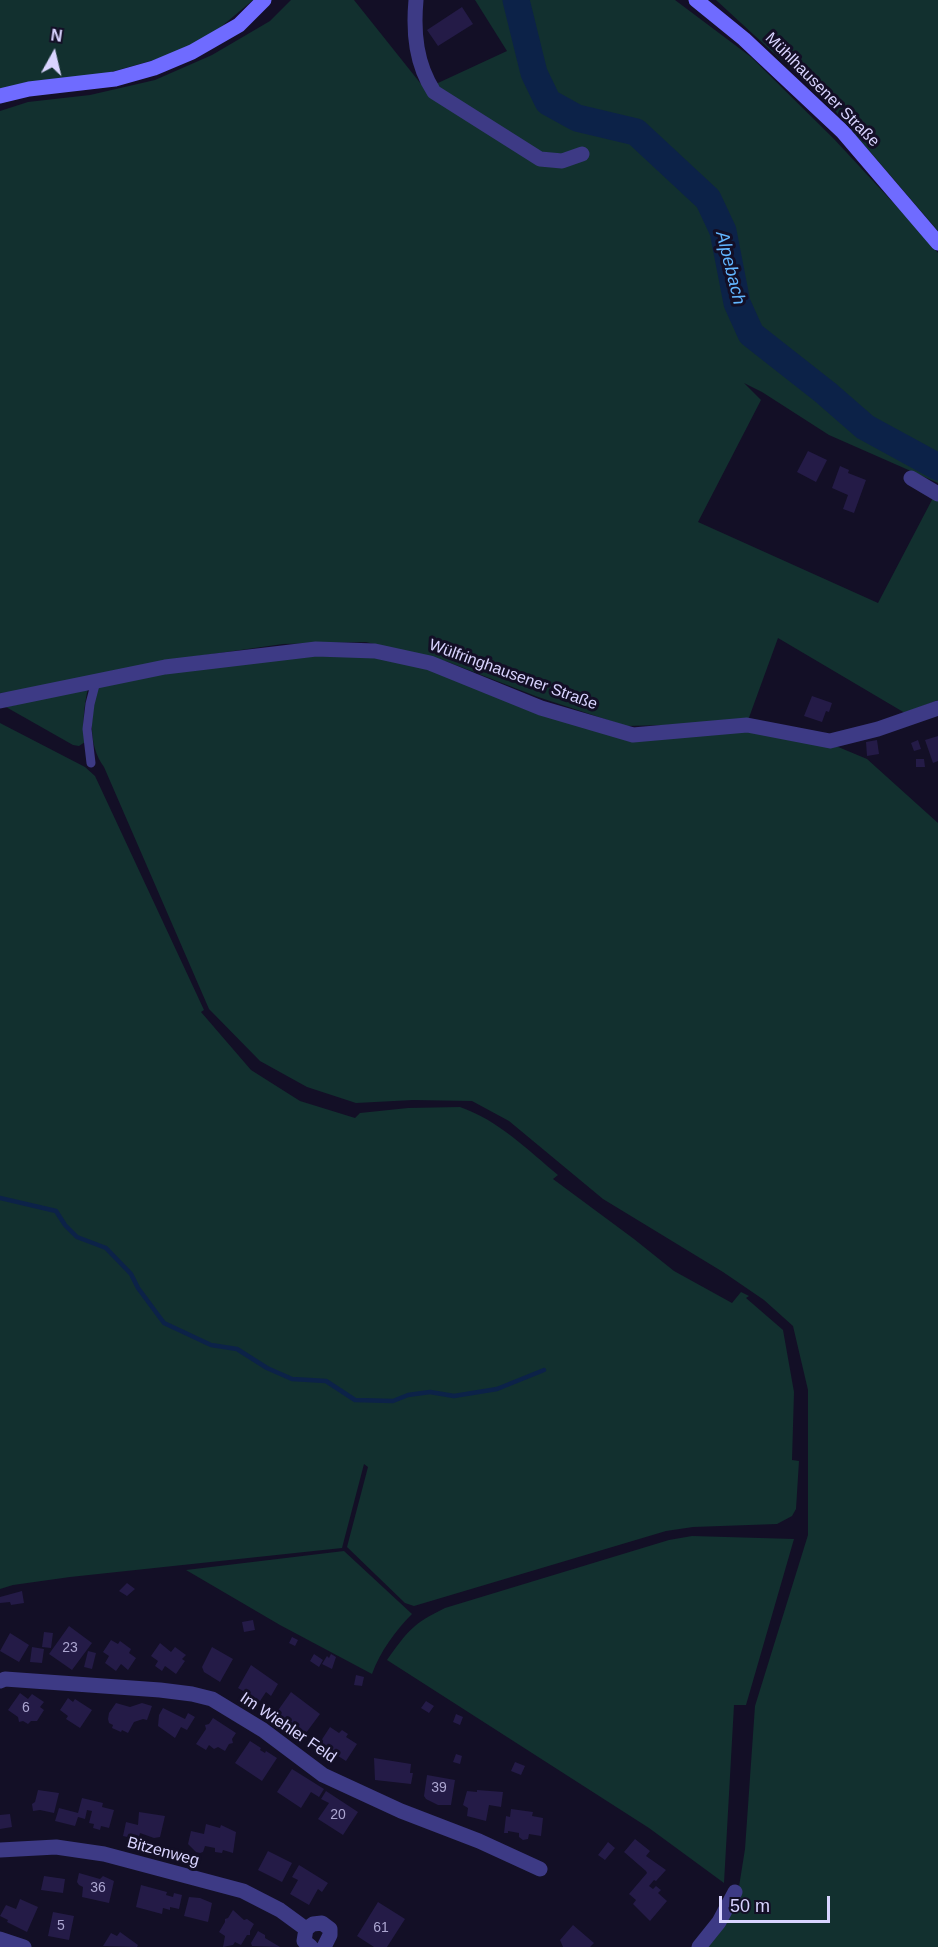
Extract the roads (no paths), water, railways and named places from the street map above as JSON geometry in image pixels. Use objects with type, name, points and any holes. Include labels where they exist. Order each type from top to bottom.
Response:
[{"type":"main road","points":[[0,96],[29,89],[115,80],[154,69],[192,52],[239,25],[264,0]]},
{"type":"main road","name":"Mühlhausener Straße","points":[[696,0],[744,39],[843,132],[938,243]]},
{"type":"street","points":[[416,0],[414,16],[418,55],[424,76],[434,92],[540,159],[562,161],[582,154]]},
{"type":"street","points":[[911,478],[938,494]]},
{"type":"street","name":"Wülfringhausener Straße","points":[[0,701],[165,667],[316,649],[375,651],[430,663],[541,708],[633,735],[747,725],[830,741],[878,729],[938,708]]},
{"type":"street","name":"Im Wiehler Feld","points":[[0,1681],[5,1679],[160,1690],[212,1699],[263,1730],[323,1775],[400,1811],[479,1841],[540,1869]]},
{"type":"street","name":"Bitzenweg","points":[[0,1850],[56,1847],[104,1854],[243,1891],[280,1910],[306,1929]]},
{"type":"street","points":[[699,1947],[719,1922],[735,1892]]},
{"type":"street","points":[[311,1947],[304,1941],[306,1929],[314,1924],[322,1923],[330,1929],[330,1935],[324,1947]]},
{"type":"street","points":[[0,1939],[24,1947]]},
{"type":"lane","points":[[91,763],[87,729],[96,681]]},
{"type":"waterway","name":"Alpebach","points":[[516,0],[534,73],[548,102],[577,118],[636,132],[708,199],[723,231],[737,303],[751,334],[865,427],[938,467]]},
{"type":"waterway","points":[[0,1198],[56,1211],[77,1237],[106,1248],[131,1274],[138,1288],[164,1323],[211,1345],[237,1349],[267,1368],[292,1379],[326,1381],[355,1400],[393,1401],[408,1395],[430,1392],[454,1396],[497,1389],[544,1370]]}]
